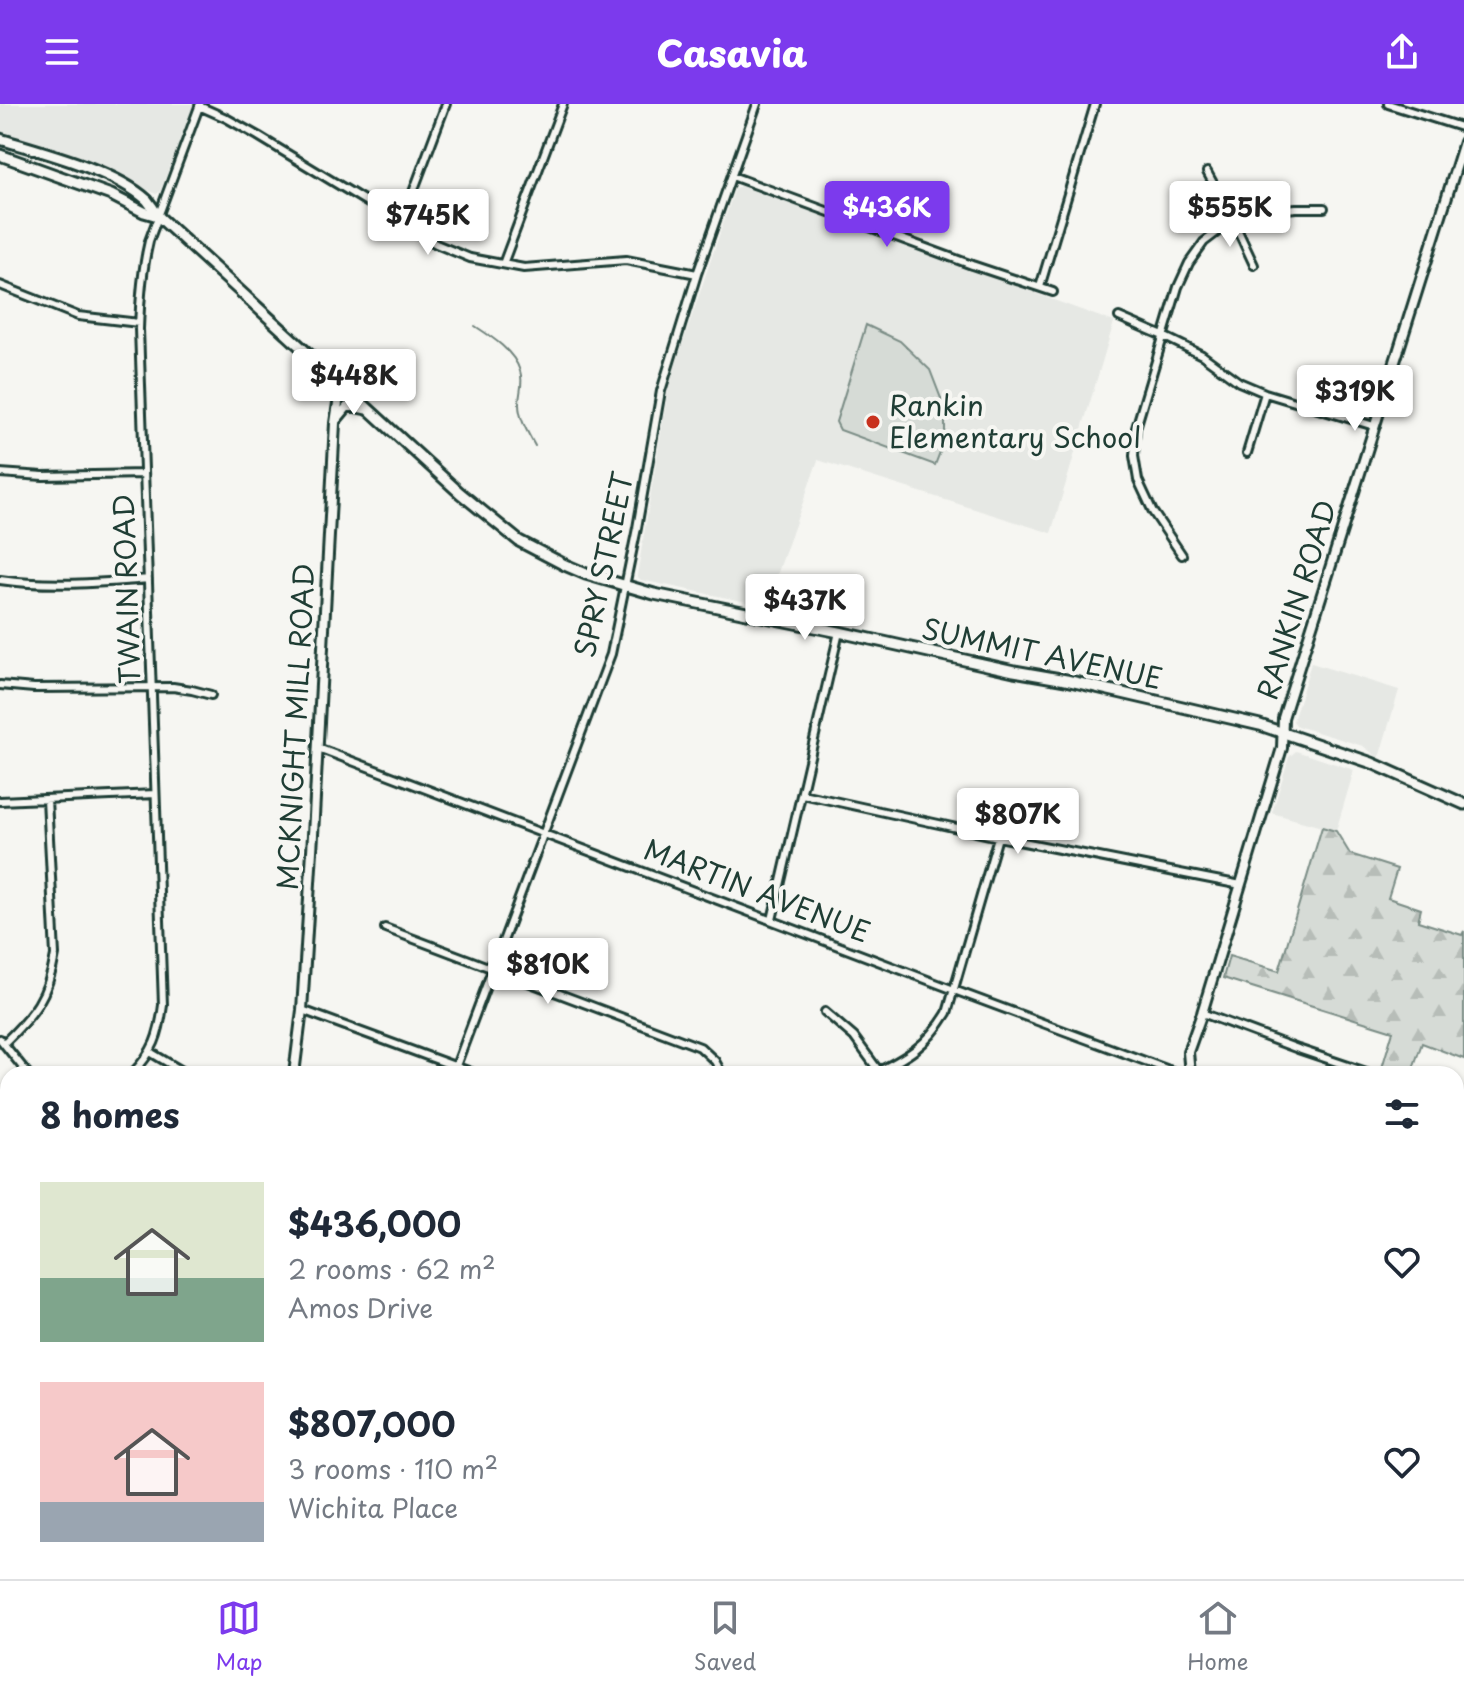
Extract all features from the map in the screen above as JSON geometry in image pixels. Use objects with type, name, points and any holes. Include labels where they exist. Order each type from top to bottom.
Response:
[{"type":"main road","name":"SUMMIT AVENUE","points":[[0,139],[82,166],[132,189],[462,495],[519,541],[565,565],[625,587],[1066,680],[1282,731],[1372,763],[1464,804]]},
{"type":"main road","name":"SUMMIT AVENUE","points":[[0,155],[111,195],[158,216]]},
{"type":"street","points":[[401,224],[446,104]]},
{"type":"street","points":[[503,264],[563,104]]},
{"type":"street","name":"SPRY STREET","points":[[456,1066],[611,654],[661,391],[697,274],[757,104]]},
{"type":"street","points":[[1040,287],[1095,104]]},
{"type":"street","points":[[1388,104],[1464,128]]},
{"type":"street","points":[[199,105],[258,136],[436,244],[470,258],[524,268],[626,260],[697,274]]},
{"type":"street","name":"TWAIN ROAD","points":[[139,1066],[159,1033],[163,1005],[139,323],[144,264],[158,216],[199,105]]},
{"type":"street","name":"RANKIN ROAD","points":[[1189,1066],[1188,1052],[1282,748],[1283,718],[1464,142]]},
{"type":"street","points":[[1207,172],[1254,265]]},
{"type":"street","points":[[732,176],[1053,292]]},
{"type":"street","points":[[1182,555],[1153,512],[1138,480],[1134,456],[1136,428],[1178,287],[1189,263],[1204,242],[1233,220],[1267,211],[1324,208]]},
{"type":"street","points":[[0,285],[78,316],[139,323]]},
{"type":"street","points":[[1119,317],[1202,355],[1239,382],[1265,393],[1374,426]]},
{"type":"street","name":"MCKNIGHT MILL ROAD","points":[[295,1066],[302,1010],[335,423],[341,383]]},
{"type":"street","points":[[1247,453],[1265,393]]},
{"type":"street","points":[[335,423],[347,407],[370,410]]},
{"type":"street","points":[[0,473],[43,476],[144,474]]},
{"type":"street","points":[[0,580],[82,585],[148,579]]},
{"type":"street","points":[[772,920],[839,632]]},
{"type":"street","points":[[0,685],[34,688],[152,687],[192,690],[211,695]]},
{"type":"street","name":"MARTIN AVENUE","points":[[318,748],[1158,1066]]},
{"type":"street","points":[[0,801],[155,794]]},
{"type":"street","points":[[802,794],[1241,885]]},
{"type":"street","points":[[22,1066],[2,1041],[33,1013],[45,994],[55,955],[47,799]]},
{"type":"street","points":[[890,1066],[925,1043],[947,1013],[998,837]]},
{"type":"street","points":[[385,928],[700,1047],[718,1066]]},
{"type":"street","points":[[302,1010],[445,1066]]},
{"type":"street","points":[[825,1012],[854,1037],[873,1066]]},
{"type":"street","points":[[1202,1013],[1350,1066]]},
{"type":"street","points":[[150,1052],[174,1066]]},
{"type":"shaded area","points":[[0,104],[194,104],[160,192],[156,194],[102,167],[0,131]]},
{"type":"shaded area","name":"Rankin Elementary School","points":[[741,186],[1114,322],[1051,533],[818,460],[766,606],[641,580],[637,576],[669,384],[735,188]]},
{"type":"shaded area","points":[[1311,663],[1399,690],[1379,758],[1363,746],[1297,726],[1293,721]]},
{"type":"shaded area","points":[[1296,751],[1354,770],[1336,831],[1272,813],[1289,757]]},
{"type":"green space","points":[[866,325],[900,341],[930,370],[945,409],[945,439],[935,465],[840,430],[836,422]]},
{"type":"green space","points":[[1322,827],[1336,831],[1350,854],[1397,869],[1388,898],[1421,909],[1418,921],[1462,935],[1464,931],[1464,1059],[1422,1043],[1414,1066],[1382,1066],[1393,1031],[1223,978],[1229,956],[1279,971]]},
{"type":"waterway","points":[[475,326],[502,345],[517,364],[522,379],[521,415],[535,446]]},
{"type":"place","name":"Rankin Elementary School","points":[[873,422]]}]
